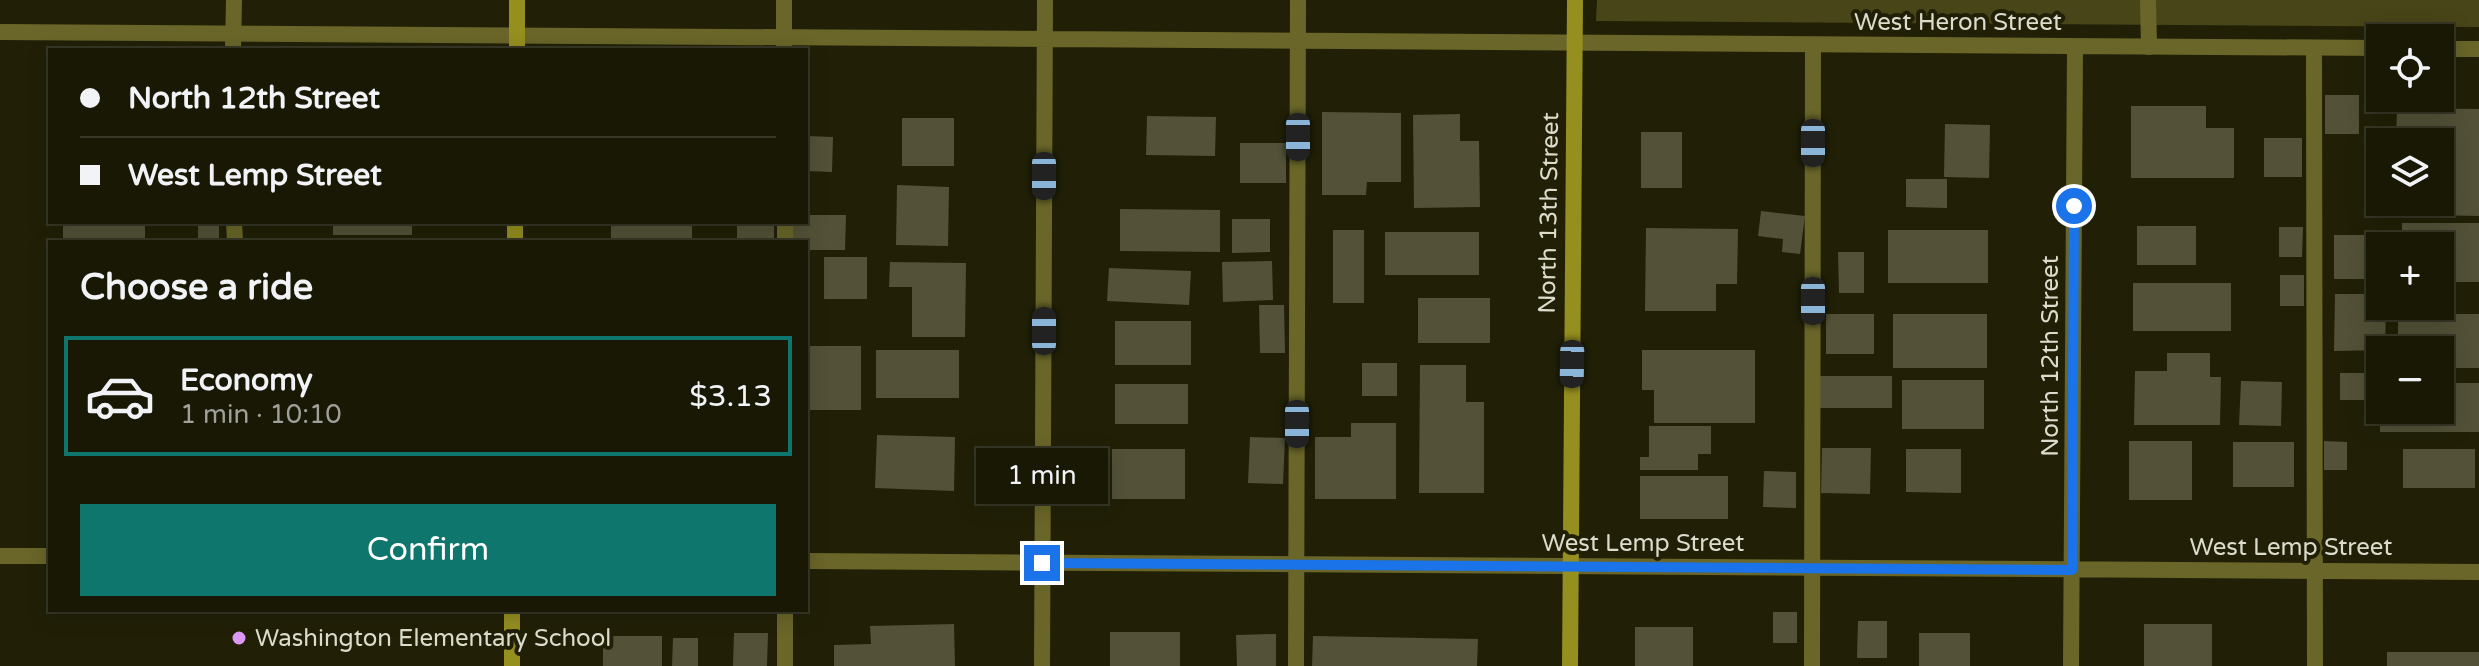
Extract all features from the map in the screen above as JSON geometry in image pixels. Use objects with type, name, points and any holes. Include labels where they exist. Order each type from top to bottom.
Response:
[{"type":"street","points":[[234,0],[234,42]]},
{"type":"street","points":[[517,0],[517,43]]},
{"type":"street","points":[[784,0],[784,44]]},
{"type":"street","points":[[1042,666],[1045,0]]},
{"type":"street","points":[[1296,666],[1298,0]]},
{"type":"street","name":"North 13th Street","points":[[1570,666],[1575,0]]},
{"type":"street","points":[[2148,0],[2149,47]]},
{"type":"street","name":"West Heron Street","points":[[0,32],[234,42],[784,44],[1045,39],[2366,48]]},
{"type":"street","points":[[1812,666],[1813,45]]},
{"type":"street","name":"North 12th Street","points":[[2071,666],[2075,47]]},
{"type":"street","points":[[2314,48],[2315,666]]},
{"type":"street","points":[[2454,49],[2479,49]]},
{"type":"street","points":[[0,556],[48,556]]},
{"type":"street","name":"West Lemp Street","points":[[808,561],[2479,572]]},
{"type":"street","points":[[512,612],[512,666]]},
{"type":"street","points":[[785,612],[785,666]]},
{"type":"shaded area","points":[[1597,0],[2479,0],[2479,27],[2454,27],[2454,24],[2366,26],[1596,21]]},
{"type":"building","points":[[2325,95],[2359,95],[2359,134],[2325,134]]},
{"type":"building","points":[[2131,106],[2206,106],[2206,128],[2234,128],[2234,178],[2131,178]]},
{"type":"building","points":[[2479,109],[2479,216],[2454,216],[2454,128],[2396,128],[2397,112]]},
{"type":"building","points":[[1322,112],[1401,113],[1401,182],[1367,182],[1366,195],[1322,195]]},
{"type":"building","points":[[1460,114],[1460,141],[1479,141],[1480,207],[1414,208],[1413,115]]},
{"type":"building","points":[[1147,116],[1216,117],[1215,156],[1146,155]]},
{"type":"building","points":[[902,118],[954,118],[954,166],[902,166]]},
{"type":"building","points":[[1945,124],[1990,125],[1989,178],[1944,177]]},
{"type":"building","points":[[1641,132],[1682,132],[1682,188],[1641,188]]},
{"type":"building","points":[[808,136],[833,137],[832,172],[808,171]]},
{"type":"building","points":[[2264,138],[2302,138],[2302,177],[2264,177]]},
{"type":"building","points":[[1240,143],[1286,143],[1286,183],[1240,183]]},
{"type":"building","points":[[1906,179],[1947,179],[1947,208],[1906,207]]},
{"type":"building","points":[[897,185],[949,187],[948,246],[896,245]]},
{"type":"building","points":[[1120,209],[1220,210],[1220,252],[1120,251]]},
{"type":"building","points":[[1761,211],[1805,216],[1800,254],[1782,252],[1783,239],[1758,236]]},
{"type":"building","points":[[808,215],[846,215],[845,250],[808,250],[808,240],[792,240],[792,224],[808,224]]},
{"type":"building","points":[[1232,219],[1270,219],[1270,252],[1232,253]]},
{"type":"building","points":[[2402,223],[2479,223],[2479,282],[2454,282],[2454,232],[2402,232]]},
{"type":"building","points":[[63,224],[145,224],[145,240],[63,240]]},
{"type":"building","points":[[198,224],[219,224],[219,240],[198,240]]},
{"type":"building","points":[[333,224],[412,224],[412,235],[333,235]]},
{"type":"building","points":[[611,224],[692,224],[692,240],[611,240]]},
{"type":"building","points":[[737,224],[774,224],[774,240],[737,240]]},
{"type":"building","points":[[2137,226],[2196,226],[2196,265],[2137,265]]},
{"type":"building","points":[[2279,227],[2303,227],[2302,257],[2279,257]]},
{"type":"building","points":[[1646,228],[1738,229],[1737,284],[1716,284],[1716,311],[1645,311]]},
{"type":"building","points":[[1333,230],[1364,230],[1364,303],[1333,303]]},
{"type":"building","points":[[1888,230],[1988,230],[1988,283],[1888,283]]},
{"type":"building","points":[[1385,232],[1479,232],[1479,275],[1385,275]]},
{"type":"building","points":[[2334,235],[2366,235],[2366,279],[2334,279]]},
{"type":"building","points":[[1838,252],[1864,252],[1864,293],[1839,293]]},
{"type":"building","points":[[824,257],[867,257],[867,299],[824,299]]},
{"type":"building","points":[[1272,261],[1273,300],[1223,302],[1222,262]]},
{"type":"building","points":[[890,262],[966,263],[965,337],[912,337],[912,287],[889,287]]},
{"type":"building","points":[[1109,268],[1191,271],[1189,305],[1107,301]]},
{"type":"building","points":[[2280,275],[2304,275],[2304,306],[2280,306]]},
{"type":"building","points":[[2133,283],[2231,283],[2231,331],[2133,331]]},
{"type":"building","points":[[2335,294],[2366,294],[2366,320],[2386,320],[2385,336],[2366,336],[2366,350],[2334,351]]},
{"type":"building","points":[[1418,298],[1490,298],[1490,343],[1418,343]]},
{"type":"building","points":[[1259,305],[1284,305],[1285,353],[1260,353]]},
{"type":"building","points":[[1826,314],[1874,314],[1874,354],[1826,354]]},
{"type":"building","points":[[1893,314],[1987,314],[1987,368],[1893,368]]},
{"type":"building","points":[[2454,314],[2479,314],[2479,368],[2454,368],[2454,336],[2398,336],[2398,320],[2454,320]]},
{"type":"building","points":[[1115,321],[1191,321],[1191,365],[1115,365]]},
{"type":"building","points":[[810,346],[861,346],[861,410],[810,410]]},
{"type":"building","points":[[876,350],[959,350],[959,398],[876,398]]},
{"type":"building","points":[[1642,350],[1755,350],[1755,423],[1654,423],[1654,390],[1642,390]]},
{"type":"building","points":[[2167,353],[2210,353],[2210,377],[2221,377],[2220,425],[2134,425],[2135,371],[2167,371]]},
{"type":"building","points":[[1362,363],[1397,363],[1397,396],[1362,396]]},
{"type":"building","points":[[1420,365],[1466,365],[1466,402],[1484,402],[1484,493],[1419,493]]},
{"type":"building","points":[[2340,373],[2366,373],[2366,400],[2340,400]]},
{"type":"building","points":[[1819,376],[1892,376],[1892,408],[1819,408]]},
{"type":"building","points":[[1902,380],[1984,380],[1984,429],[1902,429]]},
{"type":"building","points":[[2241,381],[2282,382],[2281,426],[2239,425]]},
{"type":"building","points":[[2454,383],[2479,383],[2479,432],[2380,432],[2380,424],[2454,424]]},
{"type":"building","points":[[1115,384],[1188,384],[1188,424],[1115,424]]},
{"type":"building","points":[[1351,423],[1396,423],[1396,499],[1315,499],[1315,437],[1351,437]]},
{"type":"building","points":[[1649,426],[1711,426],[1711,454],[1698,454],[1698,470],[1640,470],[1640,457],[1649,457]]},
{"type":"building","points":[[877,435],[955,437],[954,491],[875,488]]},
{"type":"building","points":[[1250,437],[1285,438],[1283,484],[1248,483]]},
{"type":"building","points":[[2129,441],[2192,441],[2192,500],[2129,500]]},
{"type":"building","points":[[2324,441],[2347,442],[2347,470],[2324,470]]},
{"type":"building","points":[[2233,442],[2294,442],[2294,487],[2233,487]]},
{"type":"building","points":[[1822,448],[1871,448],[1870,494],[1821,493]]},
{"type":"building","points":[[1112,449],[1185,449],[1185,499],[1112,499]]},
{"type":"building","points":[[1906,449],[1961,449],[1961,493],[1906,492]]},
{"type":"building","points":[[2403,449],[2475,449],[2475,488],[2403,488]]},
{"type":"building","points":[[1764,471],[1796,472],[1796,508],[1763,507]]},
{"type":"building","points":[[1640,476],[1728,476],[1728,519],[1640,519]]},
{"type":"building","points":[[1773,612],[1797,612],[1797,643],[1773,643]]},
{"type":"building","points":[[1858,621],[1887,621],[1887,658],[1857,658]]},
{"type":"building","points":[[954,624],[955,666],[834,666],[834,645],[871,644],[870,626]]},
{"type":"building","points":[[2144,624],[2212,624],[2212,666],[2144,666]]},
{"type":"building","points":[[1635,627],[1693,627],[1693,666],[1635,666]]},
{"type":"building","points":[[1110,632],[1180,632],[1180,666],[1110,666]]},
{"type":"building","points":[[734,633],[768,633],[767,666],[733,666]]},
{"type":"building","points":[[1919,633],[1970,633],[1970,666],[1919,666]]},
{"type":"building","points":[[1276,634],[1276,666],[1237,666],[1236,635]]},
{"type":"building","points":[[603,636],[662,636],[662,666],[603,666]]},
{"type":"building","points":[[1313,636],[1478,639],[1477,666],[1312,666]]},
{"type":"building","points":[[673,638],[698,638],[698,666],[672,666]]},
{"type":"building","points":[[2387,652],[2479,652],[2479,666],[2387,666]]},
{"type":"place","name":"Washington Elementary School","points":[[239,638]]},
{"type":"route","points":[[1042,563],[2072,570],[2074,206]]}]
